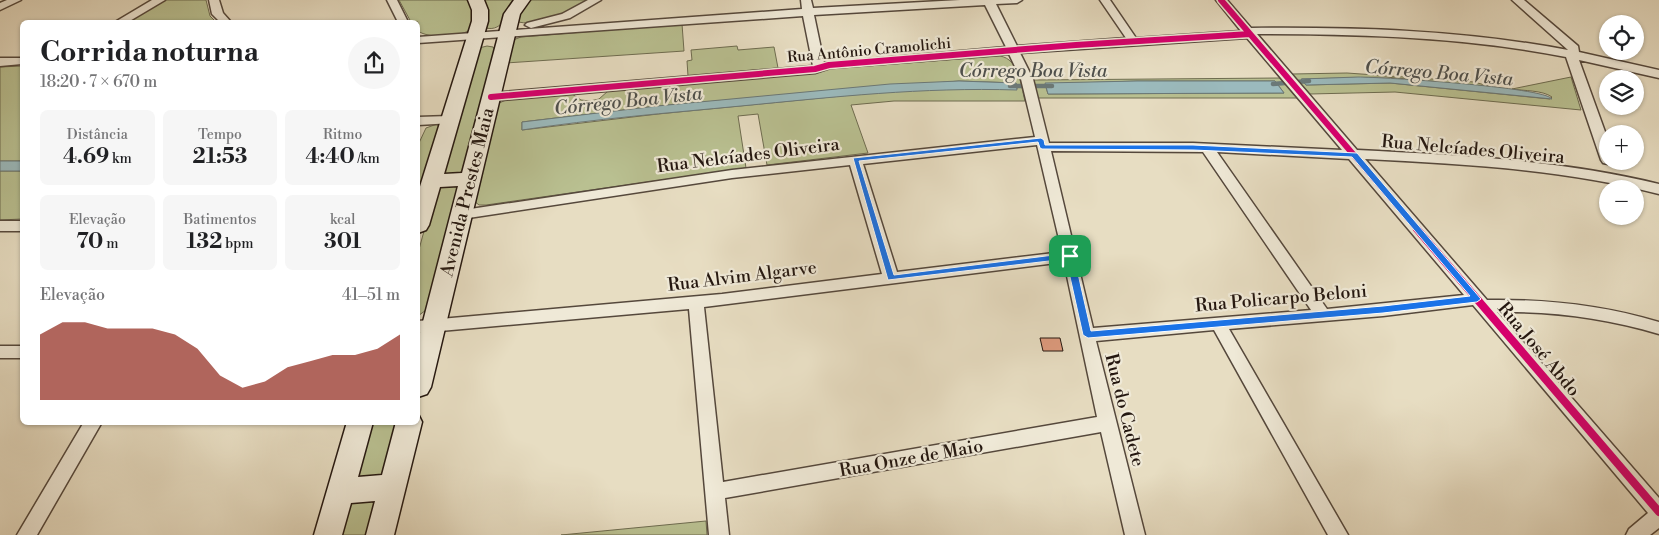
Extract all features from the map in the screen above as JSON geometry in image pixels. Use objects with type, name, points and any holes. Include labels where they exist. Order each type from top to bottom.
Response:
[{"type":"street","points":[[0,7],[16,0]]},
{"type":"street","points":[[125,20],[160,0]]},
{"type":"street","points":[[214,0],[218,14],[224,20]]},
{"type":"street","points":[[392,0],[396,17]]},
{"type":"street","name":"Avenida Prestes Maia","points":[[420,218],[481,16],[476,0]]},
{"type":"street","name":"Avenida Prestes Maia","points":[[420,370],[425,326],[462,214],[507,32],[513,12],[522,0]]},
{"type":"street","points":[[420,40],[474,37],[507,32],[562,17],[596,0]]},
{"type":"street","points":[[507,32],[562,30],[807,6],[1016,0]]},
{"type":"street","points":[[1105,0],[1133,41]]},
{"type":"street","name":"Rua José Abdo","points":[[1221,0],[1659,512]]},
{"type":"street","points":[[1517,0],[1574,48],[1572,55],[1599,134]]},
{"type":"street","name":"Rua do Cadete","points":[[988,1],[1013,50],[1028,86],[1135,535]]},
{"type":"street","points":[[807,6],[820,67]]},
{"type":"street","points":[[562,17],[566,23],[562,30]]},
{"type":"street","name":"Rua Antônio Cramolichi","points":[[491,97],[1013,50],[1249,32],[1341,31],[1418,35],[1496,43],[1572,55],[1659,74]]},
{"type":"street","points":[[1624,65],[1659,63]]},
{"type":"street","points":[[420,122],[449,120]]},
{"type":"street","name":"Rua Nelcíades Oliveira","points":[[462,214],[732,174],[855,160],[1041,143],[1206,148],[1490,162],[1614,178],[1659,189]]},
{"type":"street","points":[[1206,148],[1322,314]]},
{"type":"street","points":[[855,160],[891,278]]},
{"type":"street","points":[[1611,170],[1614,178]]},
{"type":"street","points":[[431,181],[470,178]]},
{"type":"street","points":[[0,226],[20,226]]},
{"type":"street","name":"Rua Alvim Algarve","points":[[425,326],[696,303],[1070,256]]},
{"type":"street","name":"Rua Policarpo Beloni","points":[[1088,335],[1480,302],[1574,309],[1610,315],[1659,328]]},
{"type":"street","points":[[696,303],[719,535]]},
{"type":"street","points":[[1218,324],[1338,535]]},
{"type":"street","points":[[0,352],[20,352]]},
{"type":"street","name":"Rua Onze de Maio","points":[[714,492],[1107,423]]},
{"type":"street","points":[[27,535],[92,425]]},
{"type":"street","points":[[328,535],[359,425]]},
{"type":"street","points":[[380,535],[408,425]]},
{"type":"street","points":[[341,492],[392,487]]},
{"type":"street","points":[[1636,535],[1659,516]]},
{"type":"green space","points":[[166,0],[206,0],[210,16],[214,20],[131,20]]},
{"type":"green space","points":[[399,0],[469,0],[475,11],[470,30],[459,34],[436,36],[423,34],[420,32],[420,20],[410,20]]},
{"type":"green space","points":[[482,0],[517,0],[501,24],[497,27],[486,28]]},
{"type":"green space","points":[[528,0],[589,0],[553,17],[523,23],[516,21]]},
{"type":"green space","points":[[682,24],[684,51],[506,63],[513,40],[521,37]]},
{"type":"green space","points":[[737,46],[738,50],[774,47],[778,68],[688,76],[687,61],[692,60],[691,50]]},
{"type":"green space","points":[[493,47],[495,50],[463,170],[454,175],[444,174],[479,48]]},
{"type":"green space","points":[[1000,56],[1011,62],[1015,68],[1025,101],[894,101],[851,105],[868,153],[767,165],[758,114],[738,116],[746,168],[486,205],[479,205],[474,201],[497,104],[506,100],[572,94],[581,100],[590,101],[599,99],[608,91],[816,73],[828,69]],"holes":[[[959,81],[1016,83],[1017,89],[961,88],[892,91],[658,114],[522,130],[522,122],[657,106]]]},
{"type":"green space","points":[[20,66],[20,161],[0,161],[0,67]]},
{"type":"green space","points":[[1347,73],[1474,82],[1492,87],[1386,77],[1302,79],[1306,85],[1390,83],[1550,99],[1552,97],[1543,93],[1512,89],[1571,77],[1581,110],[1395,92],[1310,94],[1292,74]]},
{"type":"green space","points":[[1280,78],[1297,98],[1037,98],[1033,80]],"holes":[[[1137,81],[1275,81],[1284,93],[1048,94],[1045,84]]]},
{"type":"green space","points":[[437,124],[440,128],[420,195],[420,141],[426,128]]},
{"type":"green space","points":[[0,171],[20,171],[20,219],[0,220]]},
{"type":"green space","points":[[457,184],[459,187],[426,310],[420,314],[420,246],[435,191],[440,186]]},
{"type":"green space","points":[[369,425],[397,425],[384,471],[380,476],[358,478]]},
{"type":"green space","points":[[369,499],[376,506],[369,535],[337,535],[350,504],[356,500]]},
{"type":"green space","points":[[706,521],[707,535],[561,535]]},
{"type":"water","points":[[1358,77],[1428,81],[1522,90],[1552,99],[1390,83],[1306,85],[1301,79]]},
{"type":"water","points":[[959,81],[1016,83],[1017,90],[912,91],[844,96],[522,130],[522,122],[657,106],[890,84]]},
{"type":"water","points":[[1275,81],[1284,93],[1048,94],[1045,83]]},
{"type":"water","points":[[0,161],[20,161],[20,171],[0,171]]},
{"type":"building","points":[[1040,338],[1060,338],[1063,351],[1043,351]]},
{"type":"waterway","name":"Córrego Boa Vista","points":[[1273,84],[1309,81]]},
{"type":"waterway","name":"Córrego Boa Vista","points":[[1010,86],[1052,86]]},
{"type":"cycle path","points":[[1221,0],[1659,512]]},
{"type":"cycle path","points":[[491,97],[815,69],[829,65],[1076,45],[1250,34]]},
{"type":"route","points":[[1041,140],[1042,147],[1193,147],[1354,155],[1477,299],[1383,310],[1290,316],[1088,335],[1070,256],[891,278],[855,160],[1041,140]]}]
